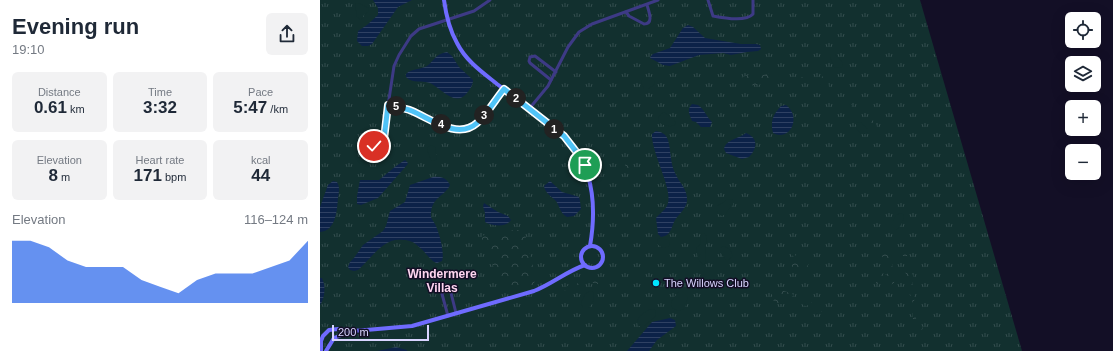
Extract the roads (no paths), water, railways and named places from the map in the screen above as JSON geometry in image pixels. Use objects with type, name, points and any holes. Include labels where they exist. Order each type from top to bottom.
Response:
[{"type":"street","points":[[444,0],[447,19],[452,33],[470,61],[564,136],[572,145],[585,165],[593,199],[590,246]]},
{"type":"street","points":[[368,146],[376,146],[384,139],[394,66],[411,36],[419,29],[474,11],[489,0]]},
{"type":"street","points":[[529,109],[548,86],[568,47],[579,32],[592,24],[658,0]]},
{"type":"street","points":[[708,0],[713,16],[734,19],[747,18],[754,14],[753,0]]},
{"type":"street","points":[[626,12],[629,16],[646,24],[650,22],[647,5]]},
{"type":"street","points":[[551,80],[530,63],[530,57],[535,56],[556,72]]},
{"type":"street","points":[[388,105],[408,109],[451,128],[464,129],[477,123],[504,89]]},
{"type":"street","points":[[581,259],[585,265],[593,268],[601,263],[602,254],[596,247],[592,231]]},
{"type":"street","points":[[574,268],[581,259],[583,251],[590,246],[596,247]]},
{"type":"street","points":[[321,351],[321,340],[326,332],[338,329],[352,331],[412,326],[540,288],[574,268],[585,265]]},
{"type":"street","points":[[448,316],[442,294],[445,290],[448,290],[451,293],[456,314]]},
{"type":"street","points":[[326,351],[334,338],[352,331]]},
{"type":"water","points":[[373,0],[412,0],[398,7],[372,44],[362,46],[357,41],[358,31],[378,15],[378,8]]},
{"type":"water","points":[[688,25],[693,27],[705,38],[741,44],[756,44],[760,45],[761,49],[758,51],[731,55],[723,53],[699,55],[670,66],[663,65],[650,58],[653,54],[670,48],[683,28]]},
{"type":"water","points":[[447,52],[452,56],[459,67],[473,80],[467,93],[462,97],[453,98],[430,83],[415,81],[406,77],[408,72],[427,66],[438,56]]},
{"type":"water","points":[[692,104],[698,105],[712,122],[710,127],[701,127],[696,122],[692,121],[689,108]]},
{"type":"water","points":[[786,105],[791,110],[793,116],[792,127],[784,134],[779,135],[773,133],[772,122],[774,115],[781,106]]},
{"type":"water","points":[[656,131],[664,134],[667,138],[673,169],[685,190],[687,197],[685,207],[675,219],[670,232],[661,237],[658,234],[656,218],[666,208],[669,200],[666,182],[653,142],[652,134]]},
{"type":"water","points":[[746,133],[755,141],[754,151],[749,157],[742,159],[726,153],[724,149],[727,143]]},
{"type":"water","points":[[405,160],[408,163],[407,165],[378,198],[361,205],[357,204],[360,180],[379,180]]},
{"type":"water","points":[[433,177],[443,178],[447,180],[450,185],[434,203],[431,215],[441,242],[443,253],[442,261],[437,263],[435,262],[412,242],[396,240],[378,249],[358,270],[350,270],[348,267],[350,262],[363,245],[383,231],[390,211],[405,202],[410,185]]},
{"type":"water","points":[[333,181],[337,182],[339,188],[335,219],[329,228],[320,232],[320,207],[328,185]]},
{"type":"water","points":[[550,181],[562,192],[579,197],[581,209],[574,216],[567,217],[561,212],[556,201],[548,194],[544,186]]},
{"type":"water","points":[[484,203],[498,212],[508,216],[511,220],[509,223],[499,226],[485,222]]},
{"type":"water","points":[[320,278],[322,278],[323,281],[324,295],[320,305]]},
{"type":"water","points":[[670,318],[675,320],[676,326],[657,340],[649,351],[627,351],[652,322]]},
{"type":"water","points":[[396,347],[407,351],[377,351]]},
{"type":"place","name":"The Willows Club","points":[[656,283]]},
{"type":"district","name":"Windermere Villas","points":[[442,281]]}]
